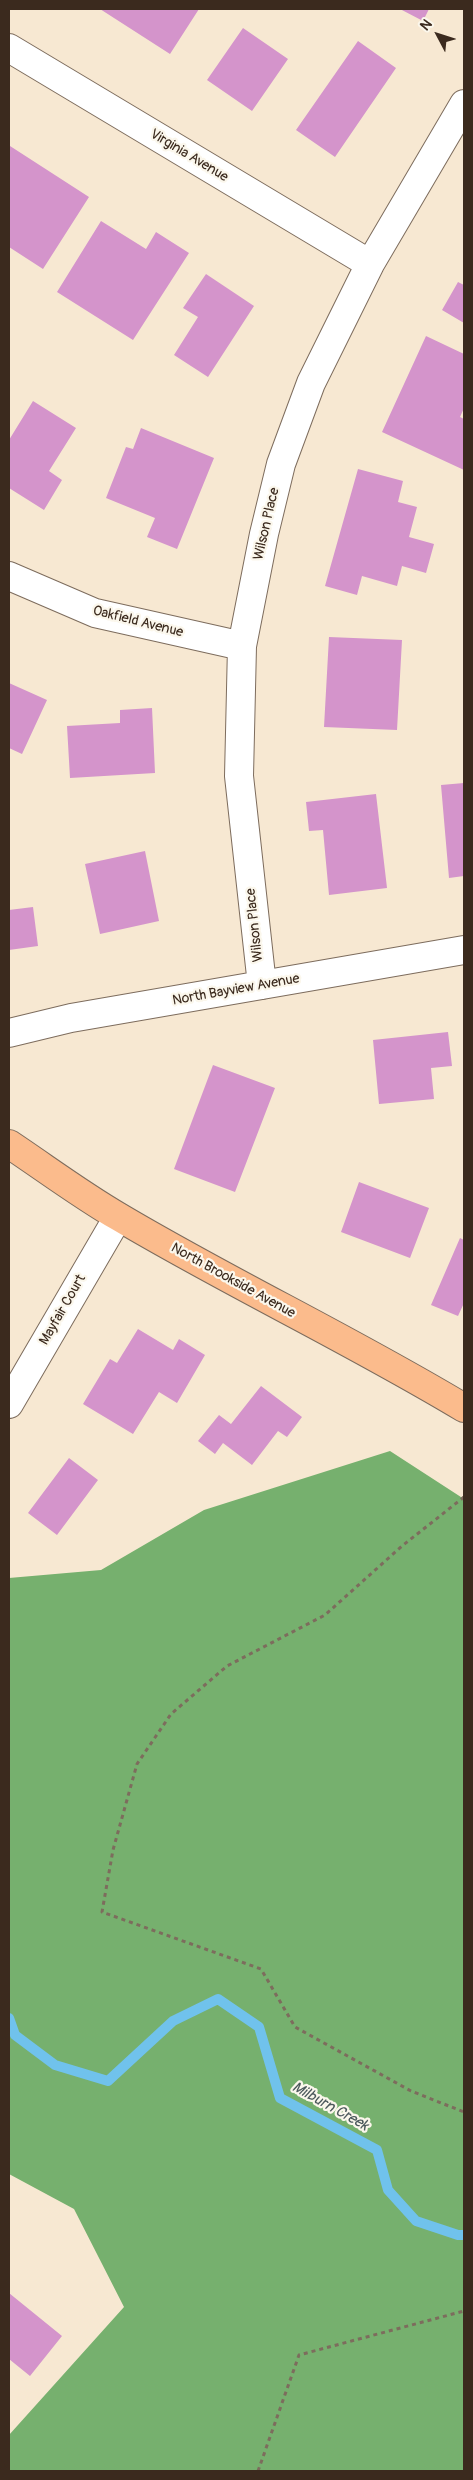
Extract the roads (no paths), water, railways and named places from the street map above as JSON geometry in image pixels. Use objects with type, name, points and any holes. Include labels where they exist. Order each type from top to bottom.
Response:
[{"type":"main road","name":"North Brookside Avenue","points":[[9,1144],[118,1216],[250,1292],[415,1378],[464,1408]]},
{"type":"street","name":"Virginia Avenue","points":[[9,48],[370,264]]},
{"type":"street","name":"Wilson Place","points":[[262,985],[239,776],[242,646],[264,534],[281,464],[311,383],[370,264],[464,104]]},
{"type":"street","name":"Oakfield Avenue","points":[[9,576],[95,613],[242,646]]},
{"type":"street","name":"North Bayview Avenue","points":[[9,1033],[71,1018],[464,950]]},
{"type":"street","name":"Mayfair Court","points":[[9,1404],[118,1216]]},
{"type":"waterway","name":"Milburn Creek","points":[[9,2018],[15,2035],[55,2065],[108,2081],[173,2021],[218,1999],[259,2027],[280,2098],[377,2150],[388,2190],[416,2221],[458,2235],[464,2235]]}]
